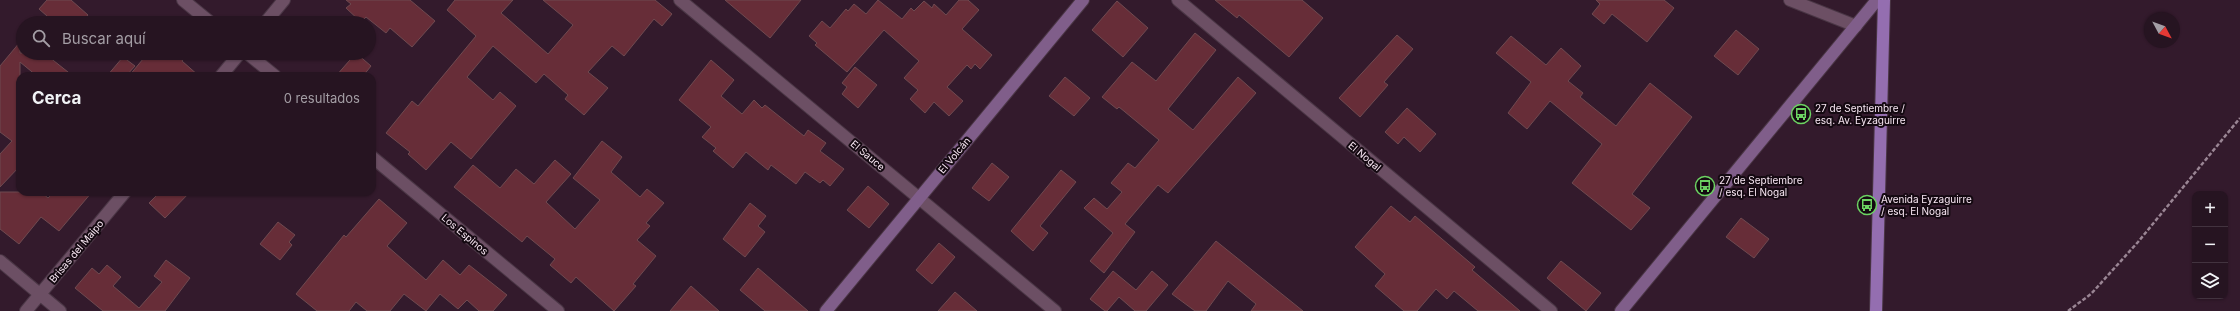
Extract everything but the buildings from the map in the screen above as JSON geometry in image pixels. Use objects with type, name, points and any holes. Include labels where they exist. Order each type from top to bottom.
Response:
[{"type":"main road","points":[[1876,311],[1884,0]]},
{"type":"street","points":[[183,0],[202,16]]},
{"type":"street","points":[[271,16],[284,0]]},
{"type":"street","name":"El Sauce","points":[[680,0],[1055,311]]},
{"type":"street","name":"El Volcán","points":[[826,311],[1083,0]]},
{"type":"street","name":"El Nogal","points":[[1178,0],[1551,311]]},
{"type":"street","points":[[1790,0],[1856,26]]},
{"type":"street","points":[[1621,311],[1878,0]]},
{"type":"street","points":[[224,72],[234,60]]},
{"type":"street","points":[[255,60],[269,72]]},
{"type":"street","name":"Los Espinos","points":[[376,160],[558,311]]},
{"type":"street","name":"Brisas del Maipo","points":[[26,311],[122,196]]},
{"type":"street","points":[[0,261],[60,311]]},
{"type":"path","points":[[2068,311],[2091,294],[2133,248],[2240,118]]},
{"type":"place","name":"27 de Septiembre / esq. Av. Eyzaguirre","points":[[1801,114]]},
{"type":"place","name":"27 de Septiembre / esq. El Nogal","points":[[1705,186]]},
{"type":"place","name":"Avenida Eyzaguirre / esq. El Nogal","points":[[1867,205]]}]
